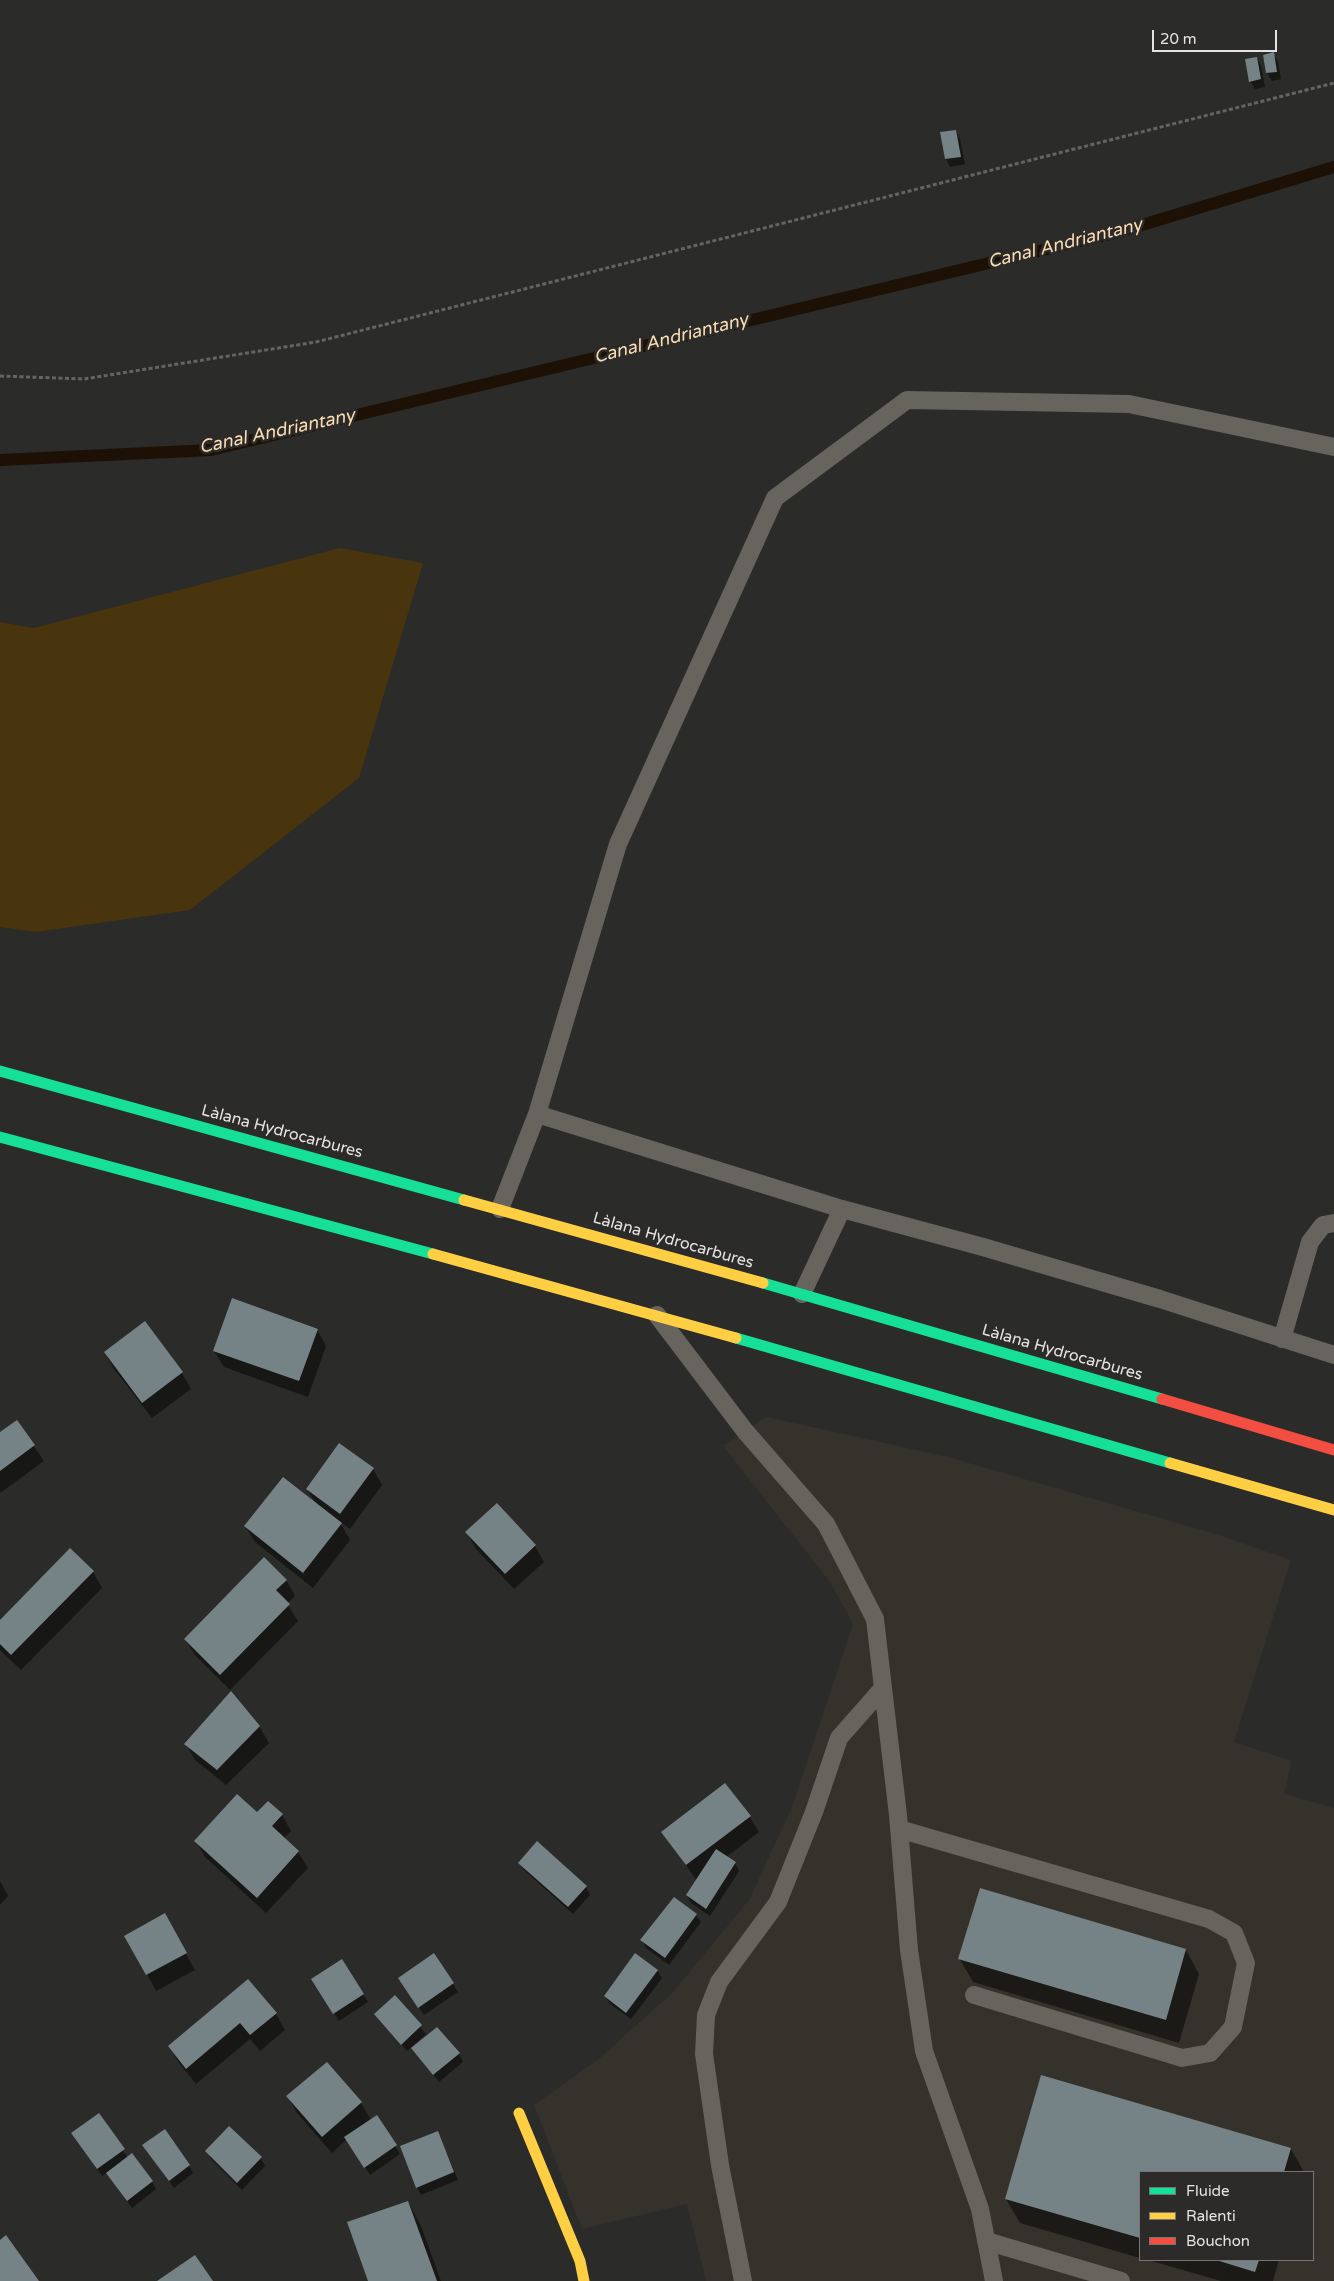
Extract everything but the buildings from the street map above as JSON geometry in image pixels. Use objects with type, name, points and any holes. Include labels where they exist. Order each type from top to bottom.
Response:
[{"type":"main road","name":"Làlana Hydrocarbures","points":[[0,1071],[802,1294],[1334,1450]]},
{"type":"main road","points":[[0,1137],[657,1315],[1334,1510]]},
{"type":"main road","points":[[519,2113],[580,2260],[584,2281]]},
{"type":"lane","points":[[500,1209],[537,1114],[618,844],[775,498],[907,400],[1129,404],[1334,447]]},
{"type":"lane","points":[[537,1114],[842,1209],[983,1246],[1160,1299],[1334,1355]]},
{"type":"lane","points":[[802,1294],[842,1209]]},
{"type":"lane","points":[[1282,1339],[1310,1242],[1323,1225],[1334,1223]]},
{"type":"lane","points":[[657,1315],[745,1432],[826,1524],[875,1619],[899,1829],[910,1950],[924,2051],[980,2209],[994,2281]]},
{"type":"lane","points":[[743,2281],[720,2165],[704,2054],[706,2014],[719,1982],[778,1902],[814,1812],[839,1738],[883,1688]]},
{"type":"lane","points":[[899,1829],[1209,1919],[1234,1933],[1246,1963],[1233,2027],[1210,2053],[1182,2058],[974,1995]]},
{"type":"lane","points":[[986,2241],[1120,2281]]},
{"type":"path","points":[[0,376],[84,379],[316,342],[1334,83]]},
{"type":"shaded area","points":[[340,548],[423,563],[359,778],[190,910],[36,932],[0,927],[0,622],[34,628]]},
{"type":"shaded area","points":[[767,1417],[948,1457],[1216,1534],[1291,1560],[1234,1742],[1292,1761],[1284,1794],[1334,1808],[1334,2281],[706,2281],[687,2204],[582,2229],[534,2105],[601,2057],[674,1991],[749,1900],[792,1807],[853,1624],[830,1582],[723,1446]]},
{"type":"waterway","name":"Canal Andriantany","points":[[0,460],[211,450],[1122,231],[1334,167]]},
{"type":"traffic: fast","points":[[0,1071],[464,1200]]},
{"type":"traffic: fast","points":[[0,1137],[433,1254]]},
{"type":"traffic: fast","points":[[763,1283],[1162,1399]]},
{"type":"traffic: fast","points":[[736,1338],[1170,1463]]},
{"type":"traffic: slow","points":[[464,1200],[763,1283]]},
{"type":"traffic: slow","points":[[433,1254],[736,1338]]},
{"type":"traffic: slow","points":[[1170,1463],[1334,1510]]},
{"type":"traffic: slow","points":[[519,2113],[580,2261],[584,2281]]},
{"type":"traffic: jam","points":[[1162,1399],[1334,1450]]}]
